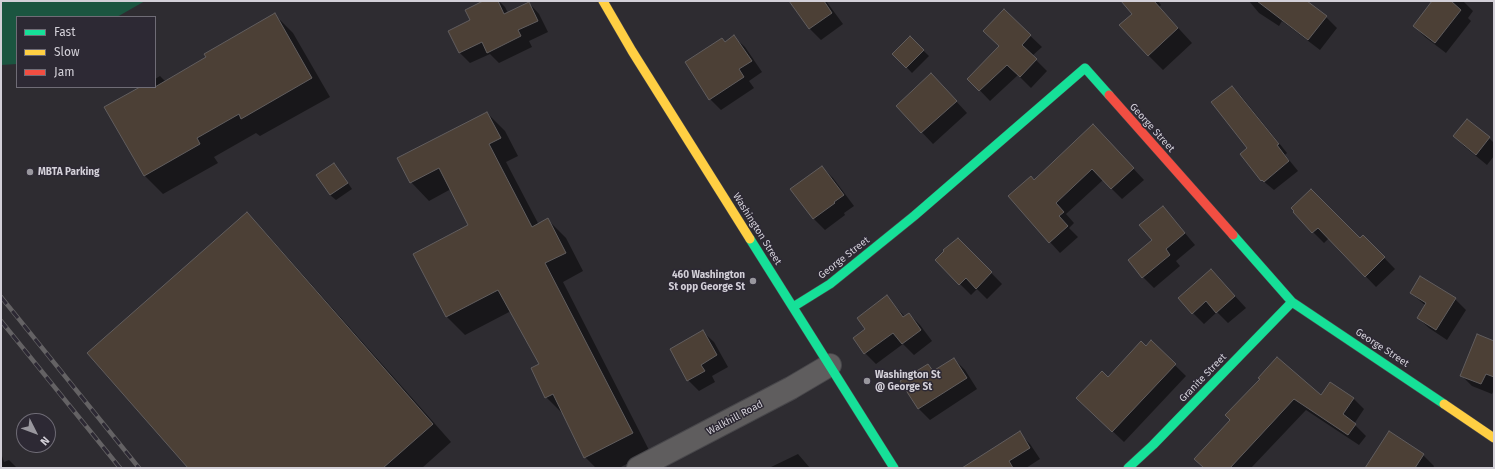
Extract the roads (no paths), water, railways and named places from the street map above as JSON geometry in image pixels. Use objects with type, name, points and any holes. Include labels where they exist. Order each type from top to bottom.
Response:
[{"type":"street","name":"Washington Street","points":[[603,1],[632,51],[894,468]]},
{"type":"street","name":"George Street","points":[[793,307],[830,284],[914,216],[1085,68],[1292,302],[1400,373],[1494,438]]},
{"type":"street","name":"Granite Street","points":[[1128,468],[1153,445],[1292,302]]},
{"type":"street","name":"Walkhill Road","points":[[638,468],[791,388],[830,365]]},
{"type":"railway","points":[[1,297],[139,468]]},
{"type":"railway","points":[[1,321],[120,468]]},
{"type":"place","name":"MBTA Parking","points":[[30,172]]},
{"type":"place","name":"460 Washington St opp George St","points":[[753,281]]},
{"type":"place","name":"Washington St @ George St","points":[[867,381]]}]
